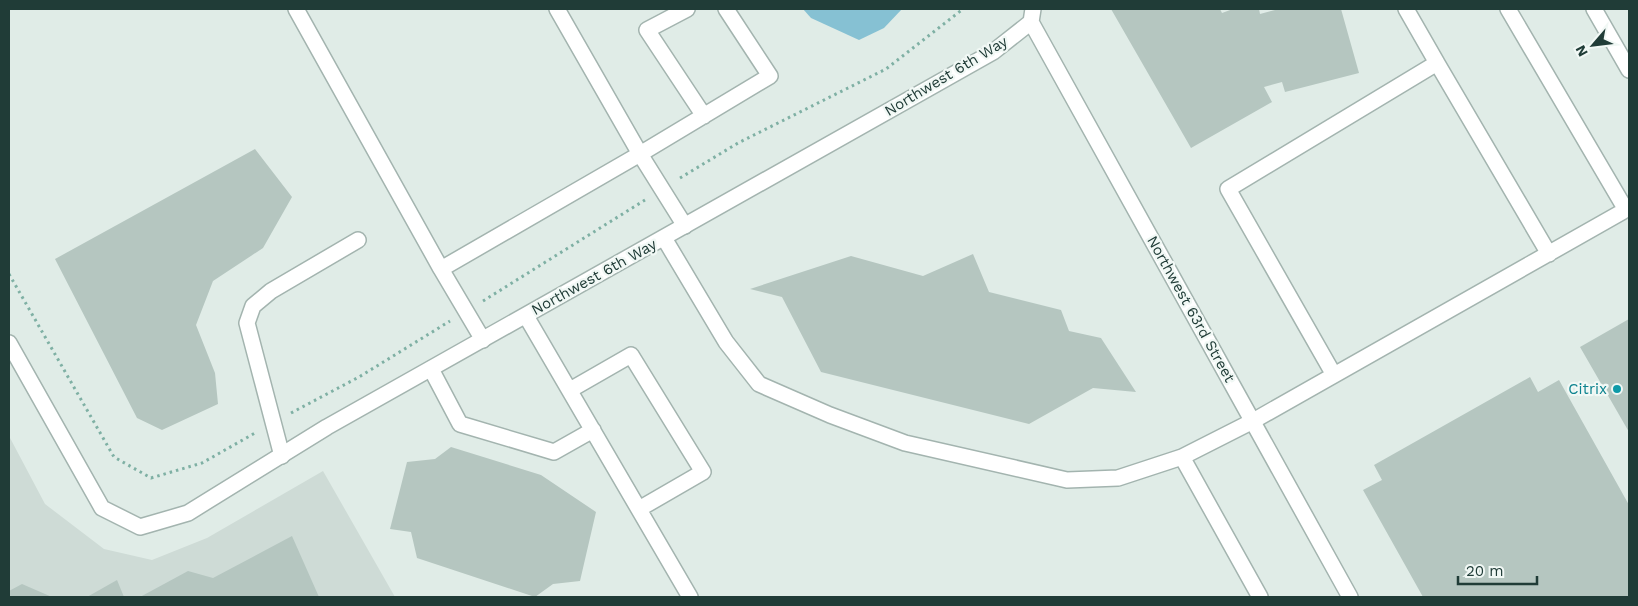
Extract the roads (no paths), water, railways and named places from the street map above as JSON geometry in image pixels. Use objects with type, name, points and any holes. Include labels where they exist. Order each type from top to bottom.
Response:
[{"type":"street","points":[[296,9],[483,340]]},
{"type":"street","points":[[557,9],[640,154],[685,226]]},
{"type":"street","points":[[687,9],[647,30],[704,116]]},
{"type":"street","points":[[442,268],[640,154],[770,76],[726,9]]},
{"type":"street","points":[[1406,9],[1549,254]]},
{"type":"street","points":[[664,238],[726,342],[759,384],[830,415],[905,443],[1067,480],[1118,478],[1182,457],[1253,421],[1628,209],[1508,9]]},
{"type":"street","points":[[1594,9],[1629,70]]},
{"type":"street","name":"Northwest 6th Way","points":[[9,343],[102,508],[140,527],[188,513],[327,428],[993,52],[1032,15]]},
{"type":"street","name":"Northwest 63rd Street","points":[[1032,15],[1350,597]]},
{"type":"street","points":[[1334,375],[1228,188],[1437,63]]},
{"type":"street","points":[[282,456],[247,323],[253,306],[271,291],[358,240]]},
{"type":"street","points":[[526,316],[690,597]]},
{"type":"street","points":[[570,390],[631,355],[703,472],[639,509]]},
{"type":"street","points":[[431,369],[460,424],[554,452],[593,430]]},
{"type":"street","points":[[1182,457],[1260,597]]},
{"type":"water","points":[[803,9],[902,9],[884,28],[859,40],[811,18]]},
{"type":"place","name":"Citrix","points":[[1617,389]]}]
